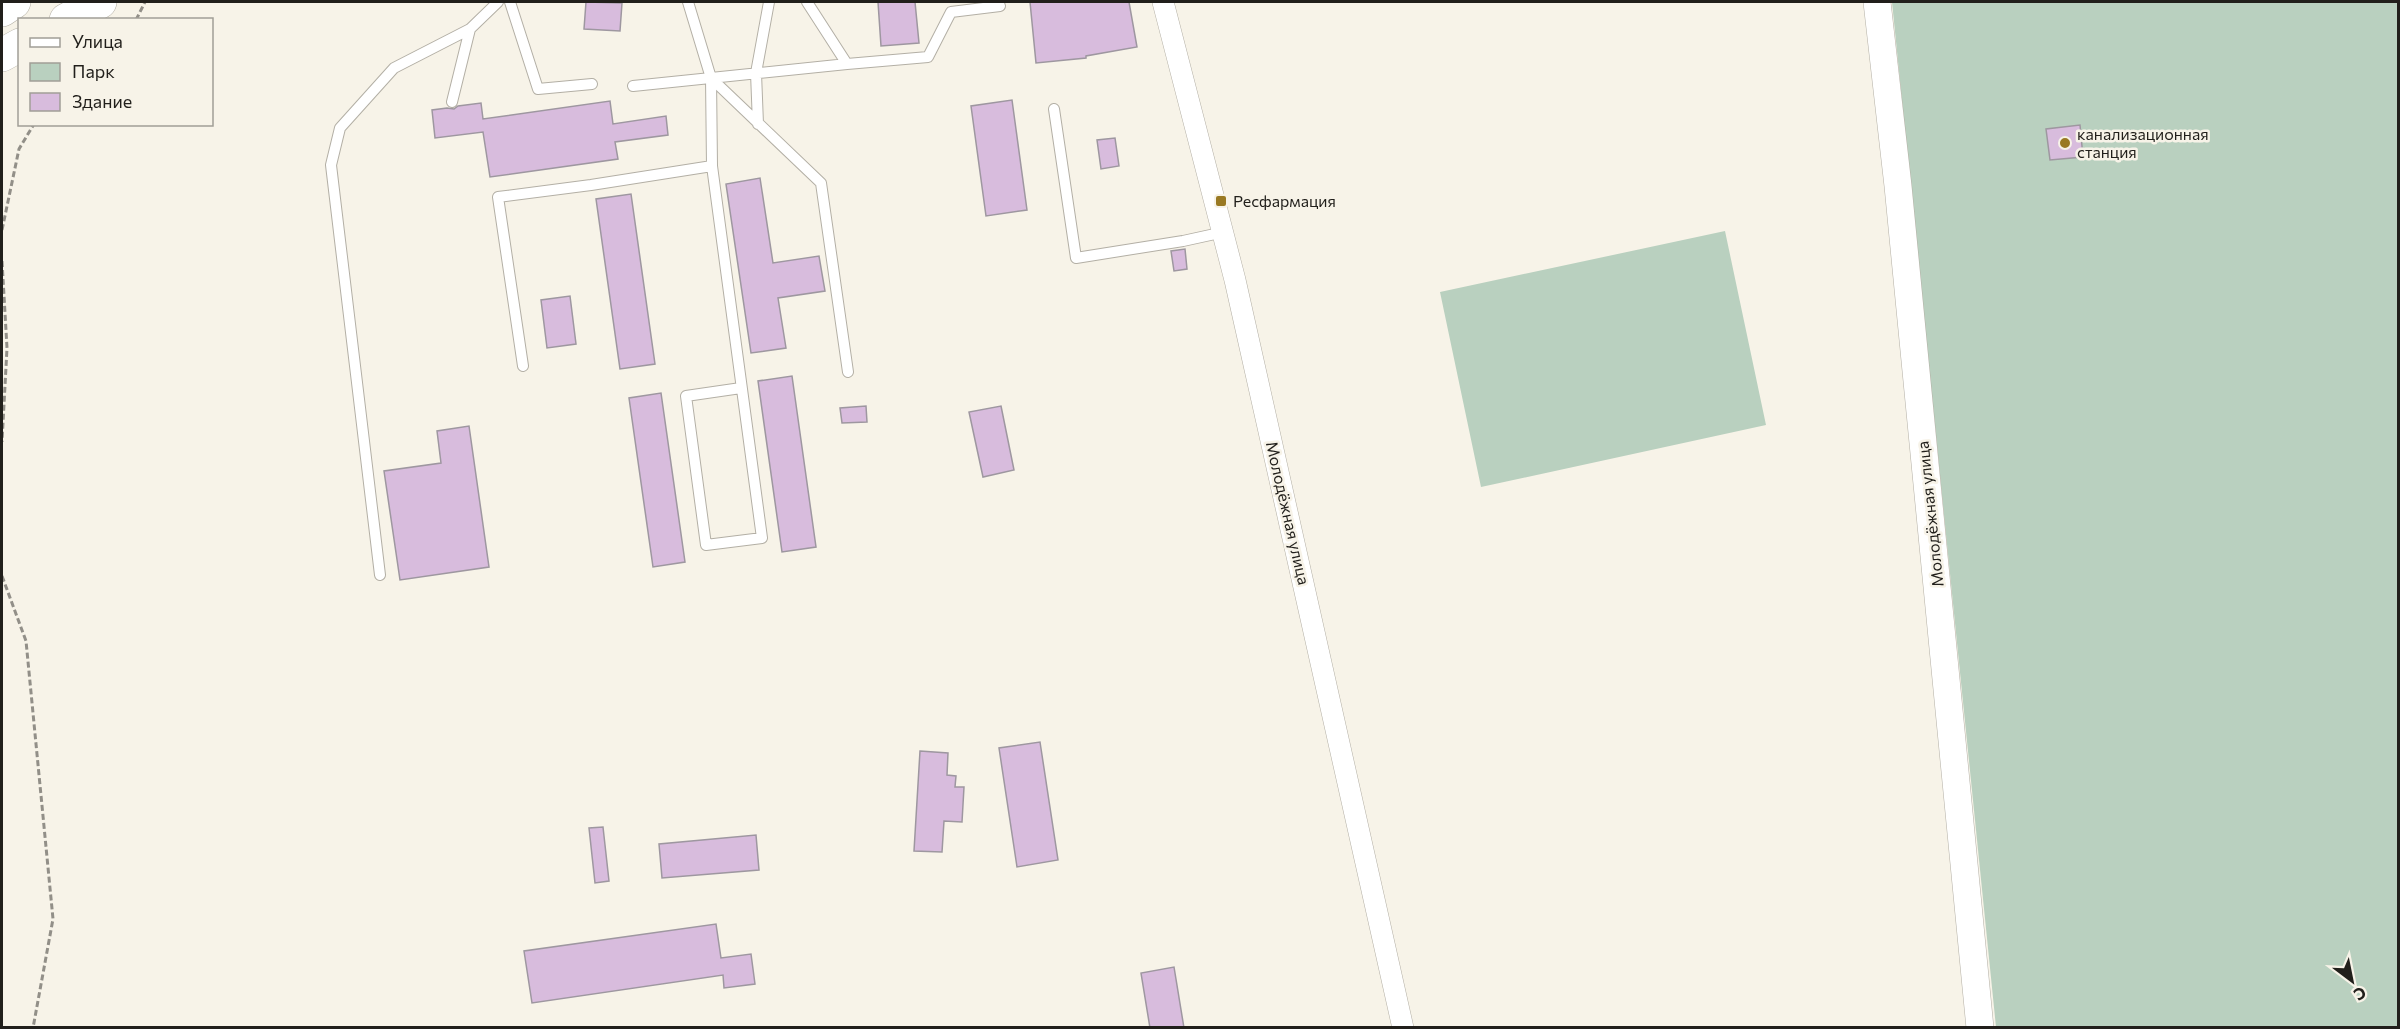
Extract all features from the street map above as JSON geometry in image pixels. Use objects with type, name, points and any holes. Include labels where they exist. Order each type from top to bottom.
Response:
[{"type":"highway","points":[[2,10],[14,2]]},
{"type":"highway","points":[[70,18],[100,2]]},
{"type":"highway","points":[[2,55],[18,46]]},
{"type":"street","name":"Молодёжная улица","points":[[1163,2],[1224,232],[1402,1028]]},
{"type":"street","name":"Молодёжная улица","points":[[1877,2],[1899,198],[1980,1028]]},
{"type":"lane","points":[[380,575],[331,165],[340,129],[394,68],[470,29],[498,2]]},
{"type":"lane","points":[[510,2],[538,89],[592,84]]},
{"type":"lane","points":[[688,2],[711,78],[712,166],[762,538],[706,545],[686,396],[741,388]]},
{"type":"lane","points":[[758,124],[756,73],[769,2]]},
{"type":"lane","points":[[807,2],[847,64]]},
{"type":"lane","points":[[633,86],[928,57],[951,12],[1000,6]]},
{"type":"lane","points":[[452,102],[470,29]]},
{"type":"lane","points":[[711,78],[821,183],[848,372]]},
{"type":"lane","points":[[1054,109],[1076,258],[1224,232]]},
{"type":"lane","points":[[523,366],[498,197],[712,166]]},
{"type":"path","points":[[137,18],[145,2]]},
{"type":"path","points":[[2,230],[19,149],[33,126]]},
{"type":"path","points":[[2,261],[7,348],[2,442]]},
{"type":"path","points":[[2,576],[26,641],[53,919],[33,1028]]},
{"type":"green space","points":[[1892,2],[2398,2],[2398,1027],[1996,1027]]},
{"type":"green space","points":[[1725,231],[1766,425],[1481,487],[1440,292]]},
{"type":"building","points":[[586,2],[622,3],[620,31],[584,29]]},
{"type":"building","points":[[878,2],[915,2],[919,43],[881,46]]},
{"type":"building","points":[[1030,2],[1129,2],[1137,47],[1086,56],[1086,58],[1036,63]]},
{"type":"building","points":[[1012,100],[1027,210],[986,216],[971,106]]},
{"type":"building","points":[[610,101],[613,124],[666,116],[668,135],[615,142],[618,159],[490,177],[483,132],[435,138],[432,110],[454,109],[458,106],[481,103],[483,119]]},
{"type":"building","name":"канализационная станция","points":[[2080,125],[2083,157],[2050,160],[2046,129]]},
{"type":"building","points":[[1115,138],[1119,166],[1101,169],[1097,140]]},
{"type":"building","points":[[760,178],[773,263],[819,256],[825,291],[778,298],[786,348],[751,353],[726,184]]},
{"type":"building","points":[[631,194],[655,364],[620,369],[596,199]]},
{"type":"building","points":[[1185,249],[1187,269],[1174,271],[1171,251]]},
{"type":"building","points":[[570,296],[576,344],[547,348],[541,300]]},
{"type":"building","points":[[792,376],[816,547],[782,552],[758,381]]},
{"type":"building","points":[[661,393],[685,562],[653,567],[629,398]]},
{"type":"building","points":[[866,406],[867,422],[842,423],[840,408]]},
{"type":"building","points":[[1001,406],[1014,470],[983,477],[969,412]]},
{"type":"building","points":[[469,426],[489,567],[400,580],[384,471],[441,463],[437,431]]},
{"type":"building","points":[[1040,742],[1058,860],[1017,867],[999,748]]},
{"type":"building","points":[[920,751],[948,753],[947,775],[956,776],[955,787],[964,787],[962,822],[944,821],[942,852],[914,851]]},
{"type":"building","points":[[603,827],[609,881],[595,883],[589,828]]},
{"type":"building","points":[[756,835],[759,870],[662,878],[659,844]]},
{"type":"building","points":[[716,924],[721,958],[751,954],[755,984],[724,988],[723,975],[532,1003],[524,951]]},
{"type":"building","points":[[1174,967],[1184,1028],[1150,1028],[1141,973]]},
{"type":"place","name":"канализационная станция","points":[[2065,143]]},
{"type":"place","name":"Ресфармация","points":[[1221,201]]}]
